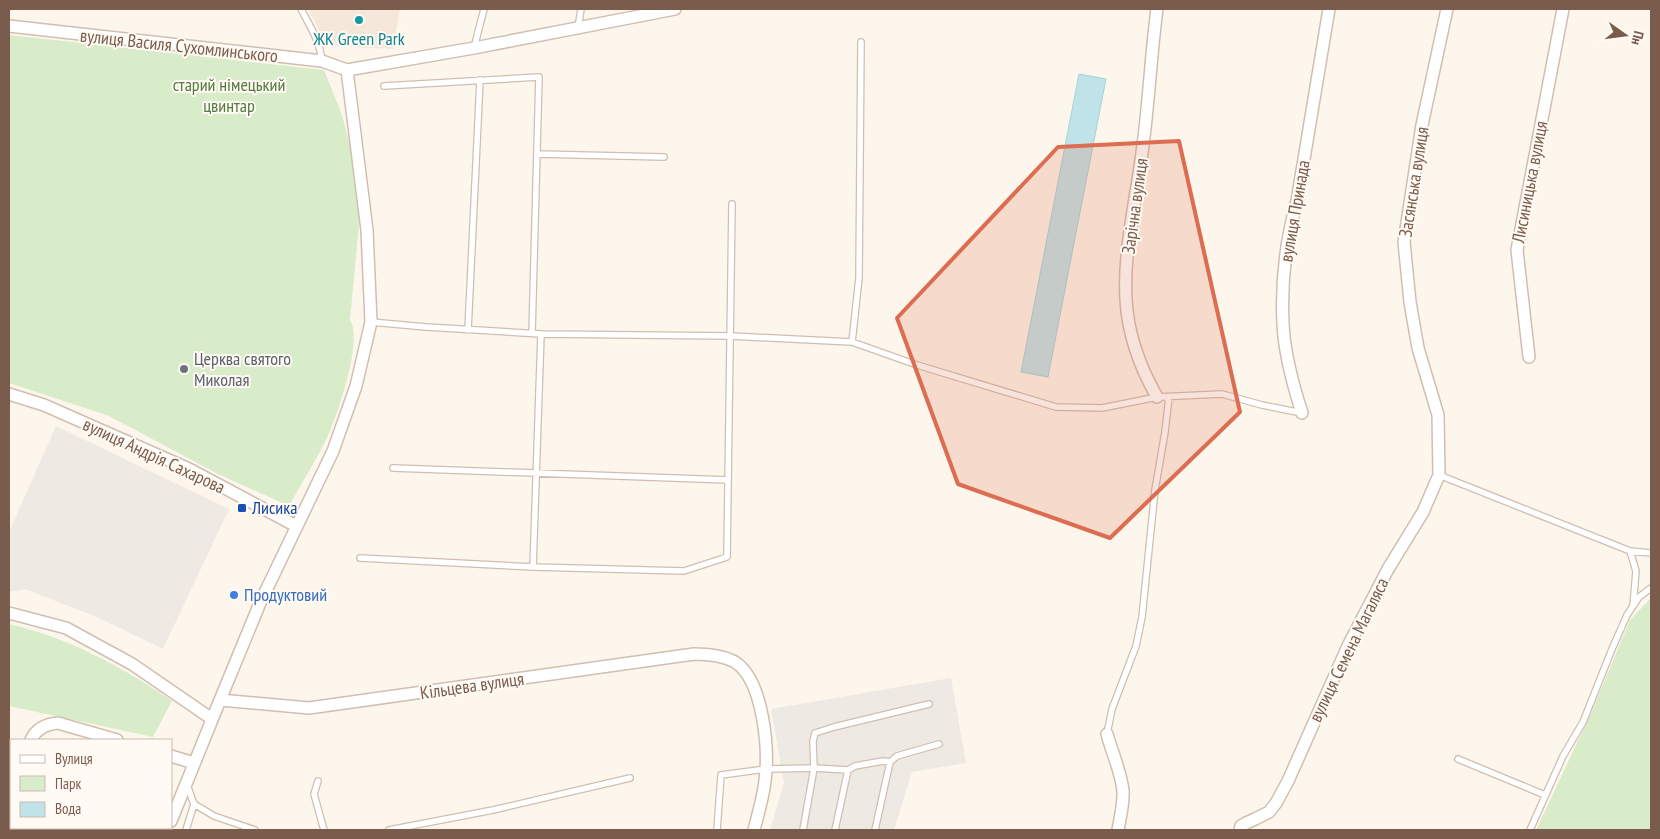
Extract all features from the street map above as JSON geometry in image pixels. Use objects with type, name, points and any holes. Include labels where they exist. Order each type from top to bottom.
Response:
[{"type":"street","points":[[172,818],[260,603],[333,451],[356,386],[371,322],[367,230],[347,70],[474,48],[675,9]]},
{"type":"street","name":"Зарічна вулиця","points":[[1157,9],[1144,145],[1126,267],[1126,302],[1132,336],[1142,368],[1163,397]]},
{"type":"street","name":"вулиця Принада","points":[[1302,413],[1286,347],[1283,324],[1283,294],[1291,225],[1297,202],[1329,9]]},
{"type":"street","name":"Засянська вулиця","points":[[1439,475],[1438,416],[1418,348],[1410,302],[1404,242],[1422,125],[1448,9]]},
{"type":"street","name":"Лисиницька вулиця","points":[[1529,357],[1517,250],[1563,9]]},
{"type":"street","name":"вулиця Василя Сухомлинського","points":[[9,26],[322,61],[347,70]]},
{"type":"street","name":"вулиця Андрія Сахарова","points":[[9,394],[44,405],[189,469],[296,526]]},
{"type":"street","name":"вулиця Семена Магаляса","points":[[1240,830],[1241,826],[1269,812],[1276,803],[1288,781],[1348,646],[1388,569],[1423,512],[1439,475]]},
{"type":"street","points":[[9,612],[66,628],[132,664],[212,719]]},
{"type":"street","name":"Кільцева вулиця","points":[[220,700],[309,708],[694,654],[710,654],[724,657],[744,670],[751,680],[763,726],[766,769],[762,800],[754,830]]},
{"type":"street","points":[[32,739],[39,730],[48,724],[58,723],[114,739]]},
{"type":"street","points":[[1108,734],[1123,792],[1118,830]]},
{"type":"street","points":[[172,756],[194,763]]},
{"type":"lane","points":[[301,9],[318,42],[322,61]]},
{"type":"lane","points":[[474,48],[484,9]]},
{"type":"lane","points":[[578,28],[581,9]]},
{"type":"lane","points":[[852,342],[858,278],[860,42]]},
{"type":"lane","points":[[384,86],[539,77],[532,333]]},
{"type":"lane","points":[[468,330],[480,80]]},
{"type":"lane","points":[[537,154],[664,157]]},
{"type":"lane","points":[[360,558],[533,567],[684,571],[727,557],[732,204]]},
{"type":"lane","points":[[371,322],[541,334],[731,336],[852,342],[916,365],[1056,407],[1102,408],[1163,397],[1222,394],[1302,413]]},
{"type":"lane","points":[[533,567],[541,334]]},
{"type":"lane","points":[[1108,734],[1112,709],[1136,646],[1142,617],[1155,490],[1165,432],[1163,397]]},
{"type":"lane","points":[[394,468],[728,480]]},
{"type":"lane","points":[[1439,475],[1630,551],[1651,552]]},
{"type":"lane","points":[[1630,551],[1636,571],[1633,606]]},
{"type":"lane","points":[[1530,830],[1563,756],[1583,722],[1612,649],[1633,606],[1639,597],[1651,588]]},
{"type":"lane","points":[[803,830],[814,768],[813,741],[815,733],[929,704]]},
{"type":"lane","points":[[876,830],[890,762],[897,756],[939,744]]},
{"type":"lane","points":[[1458,759],[1545,795]]},
{"type":"lane","points":[[717,830],[721,775],[766,769],[814,768],[848,770],[855,766],[884,761],[890,762]]},
{"type":"lane","points":[[834,830],[848,770]]},
{"type":"lane","points":[[389,830],[493,810],[630,778]]},
{"type":"lane","points":[[318,781],[314,794],[324,830]]},
{"type":"lane","points":[[186,783],[194,804],[186,830]]},
{"type":"lane","points":[[194,804],[214,816],[256,830]]},
{"type":"highlighted area","points":[[1179,141],[1240,412],[1110,538],[958,484],[897,318],[1058,147]]},
{"type":"shaded area","name":"ЖК Green Park","points":[[308,9],[400,9],[393,49],[327,46]]},
{"type":"shaded area","points":[[56,426],[229,509],[163,649],[99,618],[25,589],[9,592],[9,532]]},
{"type":"shaded area","points":[[951,678],[966,763],[912,772],[894,830],[770,830],[784,783],[771,709]]},
{"type":"green space","name":"старий німецький цвинтар","points":[[9,35],[324,70],[342,115],[355,165],[359,224],[350,320],[354,343],[348,375],[330,431],[289,506],[218,474],[109,416],[9,383]]},
{"type":"green space","points":[[1651,598],[1651,830],[1536,830],[1592,711],[1630,620]]},
{"type":"green space","points":[[9,624],[73,645],[114,665],[172,701],[153,737],[9,706]]},
{"type":"water","points":[[1079,74],[1106,79],[1048,377],[1021,372]]},
{"type":"place","name":"ЖК Green Park","points":[[359,20]]},
{"type":"place","name":"Церква святого Миколая","points":[[184,369]]},
{"type":"place","name":"Лисика","points":[[242,508]]},
{"type":"place","name":"Продуктовий","points":[[234,595]]}]
